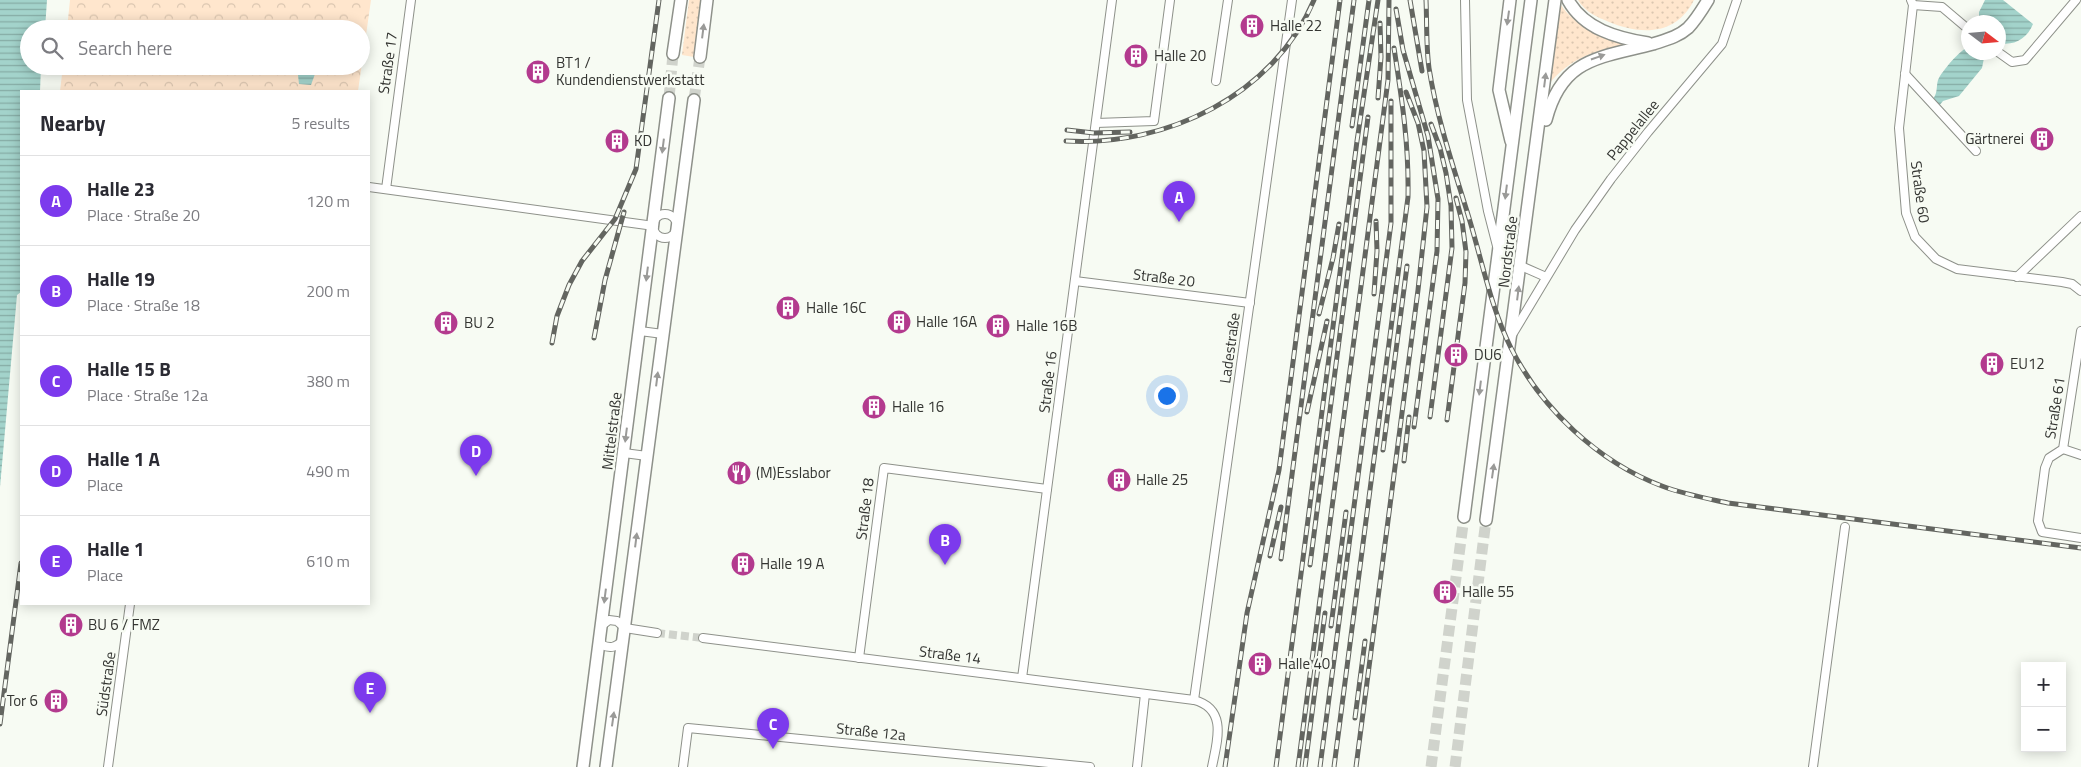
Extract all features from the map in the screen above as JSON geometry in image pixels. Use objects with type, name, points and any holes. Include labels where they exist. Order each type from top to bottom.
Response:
[{"type":"street","name":"Straße 17","points":[[386,189],[411,0]]},
{"type":"street","points":[[674,54],[681,0]]},
{"type":"street","points":[[700,58],[707,0]]},
{"type":"street","name":"Straße 16","points":[[1022,678],[1112,0]]},
{"type":"street","points":[[1096,123],[1154,121],[1170,0]]},
{"type":"street","points":[[1216,81],[1228,0]]},
{"type":"street","name":"Ladestraße","points":[[1194,700],[1292,0]]},
{"type":"street","points":[[1465,0],[1467,100],[1488,211],[1498,250]]},
{"type":"street","points":[[1510,0],[1499,90],[1506,127],[1512,144]]},
{"type":"street","name":"Nordstraße","points":[[1464,517],[1531,0]]},
{"type":"street","name":"Nordstraße","points":[[1486,520],[1555,0]]},
{"type":"street","points":[[1568,0],[1573,9],[1590,24],[1624,38],[1652,44]]},
{"type":"street","points":[[1534,169],[1550,106],[1555,93],[1570,74],[1590,60],[1675,36],[1687,28],[1698,16],[1708,0]]},
{"type":"street","name":"Pappelallee","points":[[1512,335],[1575,230],[1611,180],[1648,132],[1722,44],[1737,0]]},
{"type":"street","points":[[2006,58],[2012,62],[2025,60],[2076,0]]},
{"type":"street","points":[[1912,2],[1942,7],[1961,23]]},
{"type":"street","name":"Straße 60","points":[[1912,2],[1899,128],[1906,213],[1915,238],[1928,252],[1946,265],[1969,271],[2062,282],[2072,284],[2081,290]]},
{"type":"street","points":[[1905,74],[1976,151]]},
{"type":"street","name":"Mittelstraße","points":[[583,767],[669,98]]},
{"type":"street","points":[[606,767],[694,100]]},
{"type":"street","points":[[370,187],[654,226]]},
{"type":"street","points":[[667,214],[675,219],[677,226],[673,235],[664,238],[656,233],[654,226],[658,216],[667,214]]},
{"type":"street","points":[[2017,277],[2081,216]]},
{"type":"street","points":[[1521,266],[1546,277]]},
{"type":"street","name":"Straße 20","points":[[1075,281],[1250,303]]},
{"type":"street","points":[[640,331],[663,334]]},
{"type":"street","name":"Straße 61","points":[[2081,331],[2063,449],[2049,458],[2045,468],[2038,521],[2042,532],[2081,538]]},
{"type":"street","points":[[2063,449],[2081,455]]},
{"type":"street","points":[[624,454],[647,456]]},
{"type":"street","name":"Straße 18","points":[[859,658],[884,468],[1048,489]]},
{"type":"street","points":[[1466,505],[1488,507]]},
{"type":"street","points":[[1813,767],[1844,527]]},
{"type":"street","name":"Südstraße","points":[[108,767],[130,605]]},
{"type":"street","points":[[601,626],[610,620],[617,620],[624,628],[658,632]]},
{"type":"street","points":[[600,638],[602,644],[608,647],[615,647],[623,641]]},
{"type":"street","name":"Straße 14","points":[[703,638],[1194,700]]},
{"type":"street","points":[[1137,767],[1145,694]]},
{"type":"street","points":[[1194,700],[1206,703],[1215,712],[1218,730],[1212,767]]},
{"type":"street","name":"Straße 12a","points":[[683,767],[688,728],[1090,767]]},
{"type":"green space","points":[[70,0],[371,0],[368,20],[68,20]]},
{"type":"green space","points":[[689,0],[702,0],[694,57],[682,55]]},
{"type":"green space","points":[[1578,0],[1694,0],[1678,20],[1668,26],[1645,30],[1621,26],[1600,18],[1588,11]]},
{"type":"green space","points":[[1561,5],[1567,13],[1583,26],[1629,45],[1606,49],[1585,56],[1557,75],[1549,84]]},
{"type":"green space","points":[[62,75],[360,75],[358,90],[60,90]]},
{"type":"water","points":[[0,0],[47,0],[46,20],[20,20],[20,75],[41,75],[40,90],[20,90],[20,293],[17,295],[0,487]]},
{"type":"water","points":[[1985,0],[2003,0],[2033,24],[2024,37],[2006,44],[2006,15],[1979,15]]},
{"type":"water","points":[[1960,52],[1961,60],[1984,60],[1982,68],[1959,96],[1943,101],[1939,106],[1932,100],[1936,93],[1938,80],[1943,71]]},
{"type":"water","points":[[298,75],[315,75],[311,85],[299,84]]},
{"type":"tunnel","points":[[669,98],[673,54]]},
{"type":"tunnel","points":[[694,100],[700,57]]},
{"type":"tunnel","points":[[1431,767],[1464,517]]},
{"type":"tunnel","points":[[1455,767],[1486,520]]},
{"type":"tunnel","points":[[657,633],[703,638]]},
{"type":"railway","points":[[552,343],[557,316],[569,285],[582,261],[615,219],[636,169],[659,0]]},
{"type":"railway","points":[[1066,141],[1104,141],[1141,135],[1178,124],[1212,108],[1244,88],[1272,63],[1296,34],[1314,0]]},
{"type":"railway","points":[[1225,767],[1247,613],[1279,470],[1340,0]]},
{"type":"railway","points":[[1281,559],[1354,0]]},
{"type":"railway","points":[[1352,126],[1369,0]]},
{"type":"railway","points":[[1276,767],[1357,141],[1378,0]]},
{"type":"railway","points":[[1298,767],[1388,80],[1389,0]]},
{"type":"railway","points":[[1410,0],[1422,71]]},
{"type":"railway","points":[[1426,0],[1428,60],[1432,87],[1446,144],[1498,317],[1511,348],[1538,392],[1555,412],[1594,448],[1638,476],[1662,486],[1686,494],[1728,503],[2081,548]]},
{"type":"railway","points":[[1396,9],[1403,50],[1428,136],[1438,199],[1437,251],[1414,427]]},
{"type":"railway","points":[[1378,98],[1381,57],[1380,23]]},
{"type":"railway","points":[[1334,767],[1408,197],[1406,140],[1394,48]]},
{"type":"railway","points":[[1356,767],[1418,290],[1427,207],[1424,151],[1418,123],[1406,92]]},
{"type":"railway","points":[[1320,767],[1391,223],[1391,101]]},
{"type":"railway","points":[[1310,565],[1368,117]]},
{"type":"railway","points":[[1430,417],[1452,248],[1451,206],[1446,173],[1440,148],[1431,124]]},
{"type":"railway","points":[[1067,130],[1094,133],[1130,132]]},
{"type":"railway","points":[[1447,420],[1465,283],[1466,252],[1462,221],[1456,198]]},
{"type":"railway","points":[[594,338],[605,280],[624,212]]},
{"type":"railway","points":[[1374,294],[1377,251],[1376,221]]},
{"type":"railway","points":[[1319,314],[1333,258],[1339,224]]},
{"type":"railway","points":[[1383,450],[1407,266]]},
{"type":"railway","points":[[1307,412],[1327,321]]},
{"type":"railway","points":[[1404,461],[1409,417]]},
{"type":"railway","points":[[1270,556],[1281,507]]},
{"type":"railway","points":[[1331,626],[1346,512]]},
{"type":"railway","points":[[0,724],[20,571]]},
{"type":"railway","points":[[1305,767],[1325,613]]},
{"type":"railway","points":[[1355,718],[1365,641]]},
{"type":"place","name":"Halle 22","points":[[1252,26]]},
{"type":"place","name":"Halle 20","points":[[1136,56]]},
{"type":"place","name":"BT1 / Kundendienstwerkstatt","points":[[538,72]]},
{"type":"place","name":"Gärtnerei","points":[[2042,139]]},
{"type":"place","name":"KD","points":[[617,141]]},
{"type":"place","name":"Halle 23","points":[[1179,222]]},
{"type":"place","name":"Halle 16C","points":[[788,308]]},
{"type":"place","name":"Halle 16A","points":[[899,322]]},
{"type":"place","name":"BU 2","points":[[446,323]]},
{"type":"place","name":"Halle 16B","points":[[998,326]]},
{"type":"place","name":"DU6","points":[[1456,355]]},
{"type":"place","name":"EU12","points":[[1992,364]]},
{"type":"place","name":"Halle 16","points":[[874,407]]},
{"type":"place","name":"(M)Esslabor","points":[[739,473]]},
{"type":"place","name":"Halle 1 A","points":[[476,476]]},
{"type":"place","name":"Halle 25","points":[[1119,480]]},
{"type":"place","name":"Halle 19 A","points":[[743,564]]},
{"type":"place","name":"Halle 19","points":[[945,565]]},
{"type":"place","name":"Halle 55","points":[[1445,592]]},
{"type":"place","name":"BU 6 / FMZ","points":[[71,625]]},
{"type":"place","name":"Halle 40","points":[[1260,664]]},
{"type":"place","name":"Tor 6","points":[[56,701]]},
{"type":"place","name":"Halle 1","points":[[370,713]]},
{"type":"place","name":"Halle 15 B","points":[[773,749]]}]
